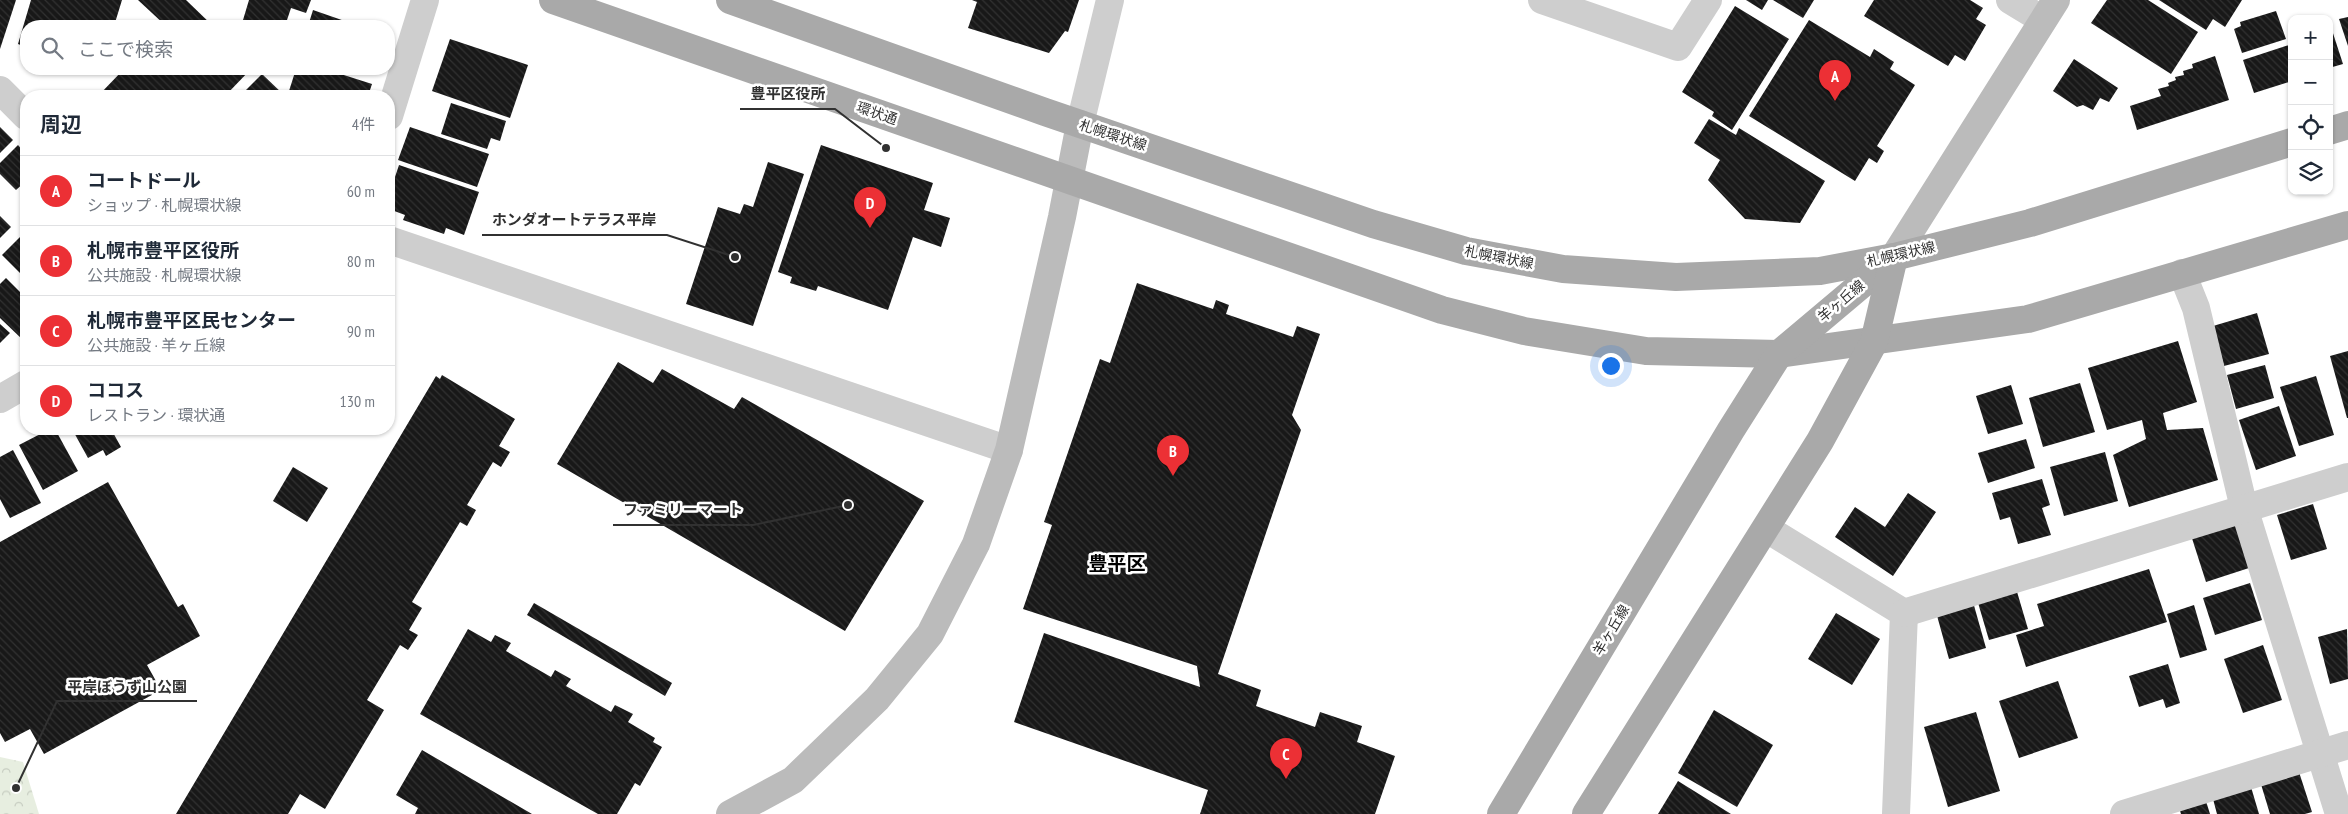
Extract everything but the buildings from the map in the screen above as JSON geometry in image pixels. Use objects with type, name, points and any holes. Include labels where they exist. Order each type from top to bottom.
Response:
[{"type":"main road","name":"札幌環状線","points":[[730,0],[1080,124],[1374,224],[1466,251],[1563,269],[1676,277],[1820,271],[1894,257],[2030,223],[2288,143]]},
{"type":"main road","name":"環状通","points":[[562,3],[1069,180]]},
{"type":"main road","points":[[2333,130],[2348,125]]},
{"type":"main road","points":[[1069,180],[1442,310],[1524,331],[1646,352],[1779,354],[2028,319],[2348,225]]},
{"type":"main road","name":"羊ヶ丘線","points":[[1586,814],[1767,528],[1820,440],[1874,342],[1894,257]]},
{"type":"main road","name":"羊ヶ丘線","points":[[1501,814],[1731,430],[1779,354],[1894,257]]},
{"type":"street","points":[[395,97],[425,0]]},
{"type":"street","points":[[730,814],[793,780],[877,699],[930,634],[976,544],[1008,450],[1080,124],[1110,0]]},
{"type":"street","points":[[1542,0],[1678,47],[1708,0]]},
{"type":"street","points":[[1894,257],[2049,10],[2010,0]]},
{"type":"street","points":[[0,90],[20,110]]},
{"type":"street","points":[[395,242],[1008,450]]},
{"type":"street","points":[[2182,273],[2196,308],[2244,508],[2339,814]]},
{"type":"street","points":[[0,399],[20,387]]},
{"type":"street","points":[[1767,528],[1904,613],[2348,477]]},
{"type":"street","points":[[1896,814],[1904,613]]},
{"type":"street","points":[[2124,814],[2348,745]]},
{"type":"green space","points":[[0,757],[23,762],[39,814],[0,814]]},
{"type":"place","name":"コートドール","points":[[1835,101]]},
{"type":"place","name":"豊平区役所","points":[[886,148]]},
{"type":"place","name":"ココス","points":[[870,228]]},
{"type":"place","name":"ホンダオートテラス平岸","points":[[735,257]]},
{"type":"place","name":"札幌市豊平区役所","points":[[1173,476]]},
{"type":"place","name":"ファミリーマート","points":[[848,505]]},
{"type":"place","name":"札幌市豊平区民センター","points":[[1286,779]]},
{"type":"place","name":"平岸ぼうず山公園","points":[[16,788]]},
{"type":"district","name":"豊平区","points":[[1117,563]]}]
